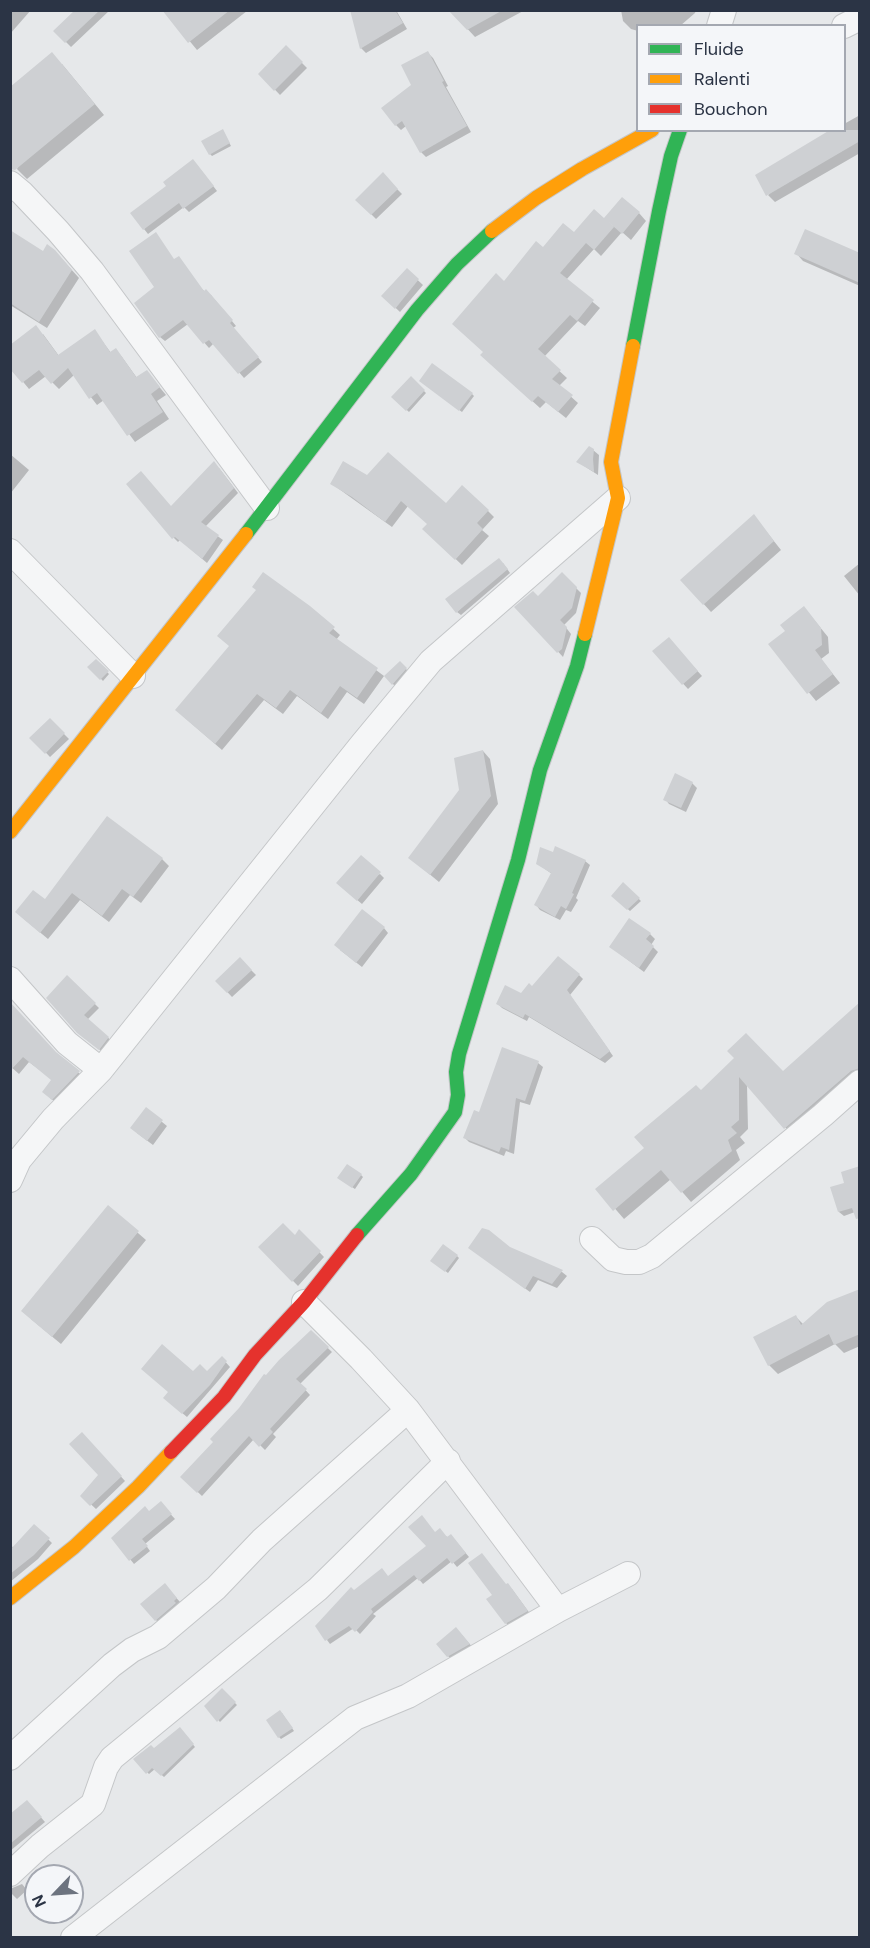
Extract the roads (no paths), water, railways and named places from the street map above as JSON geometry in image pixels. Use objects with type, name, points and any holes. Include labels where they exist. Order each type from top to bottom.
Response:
[{"type":"street","points":[[846,25],[860,18]]},
{"type":"street","points":[[10,832],[267,508],[417,310],[457,264],[496,227],[536,198],[648,132]]},
{"type":"street","points":[[10,1598],[74,1547],[168,1457],[224,1397],[255,1355],[304,1302],[356,1236],[411,1174],[455,1112],[458,1095],[456,1072],[459,1054],[518,860],[540,770],[577,666],[618,498],[611,462],[671,156],[679,132]]},
{"type":"street","points":[[10,183],[58,231],[92,271],[267,508]]},
{"type":"street","points":[[10,1180],[18,1160],[53,1119],[101,1070],[431,661],[618,498]]},
{"type":"street","points":[[10,551],[133,676]]},
{"type":"street","points":[[10,979],[67,1043],[101,1070]]},
{"type":"street","points":[[592,1239],[614,1259],[639,1262],[652,1256],[860,1082]]},
{"type":"street","points":[[304,1302],[408,1410],[558,1610]]},
{"type":"street","points":[[10,1758],[112,1665],[132,1650],[158,1637],[216,1588],[262,1540],[408,1410]]},
{"type":"street","points":[[10,1874],[40,1846],[93,1804],[106,1767],[112,1758],[318,1588],[447,1461]]},
{"type":"street","points":[[73,1938],[355,1718],[408,1696],[558,1610],[628,1574]]}]
